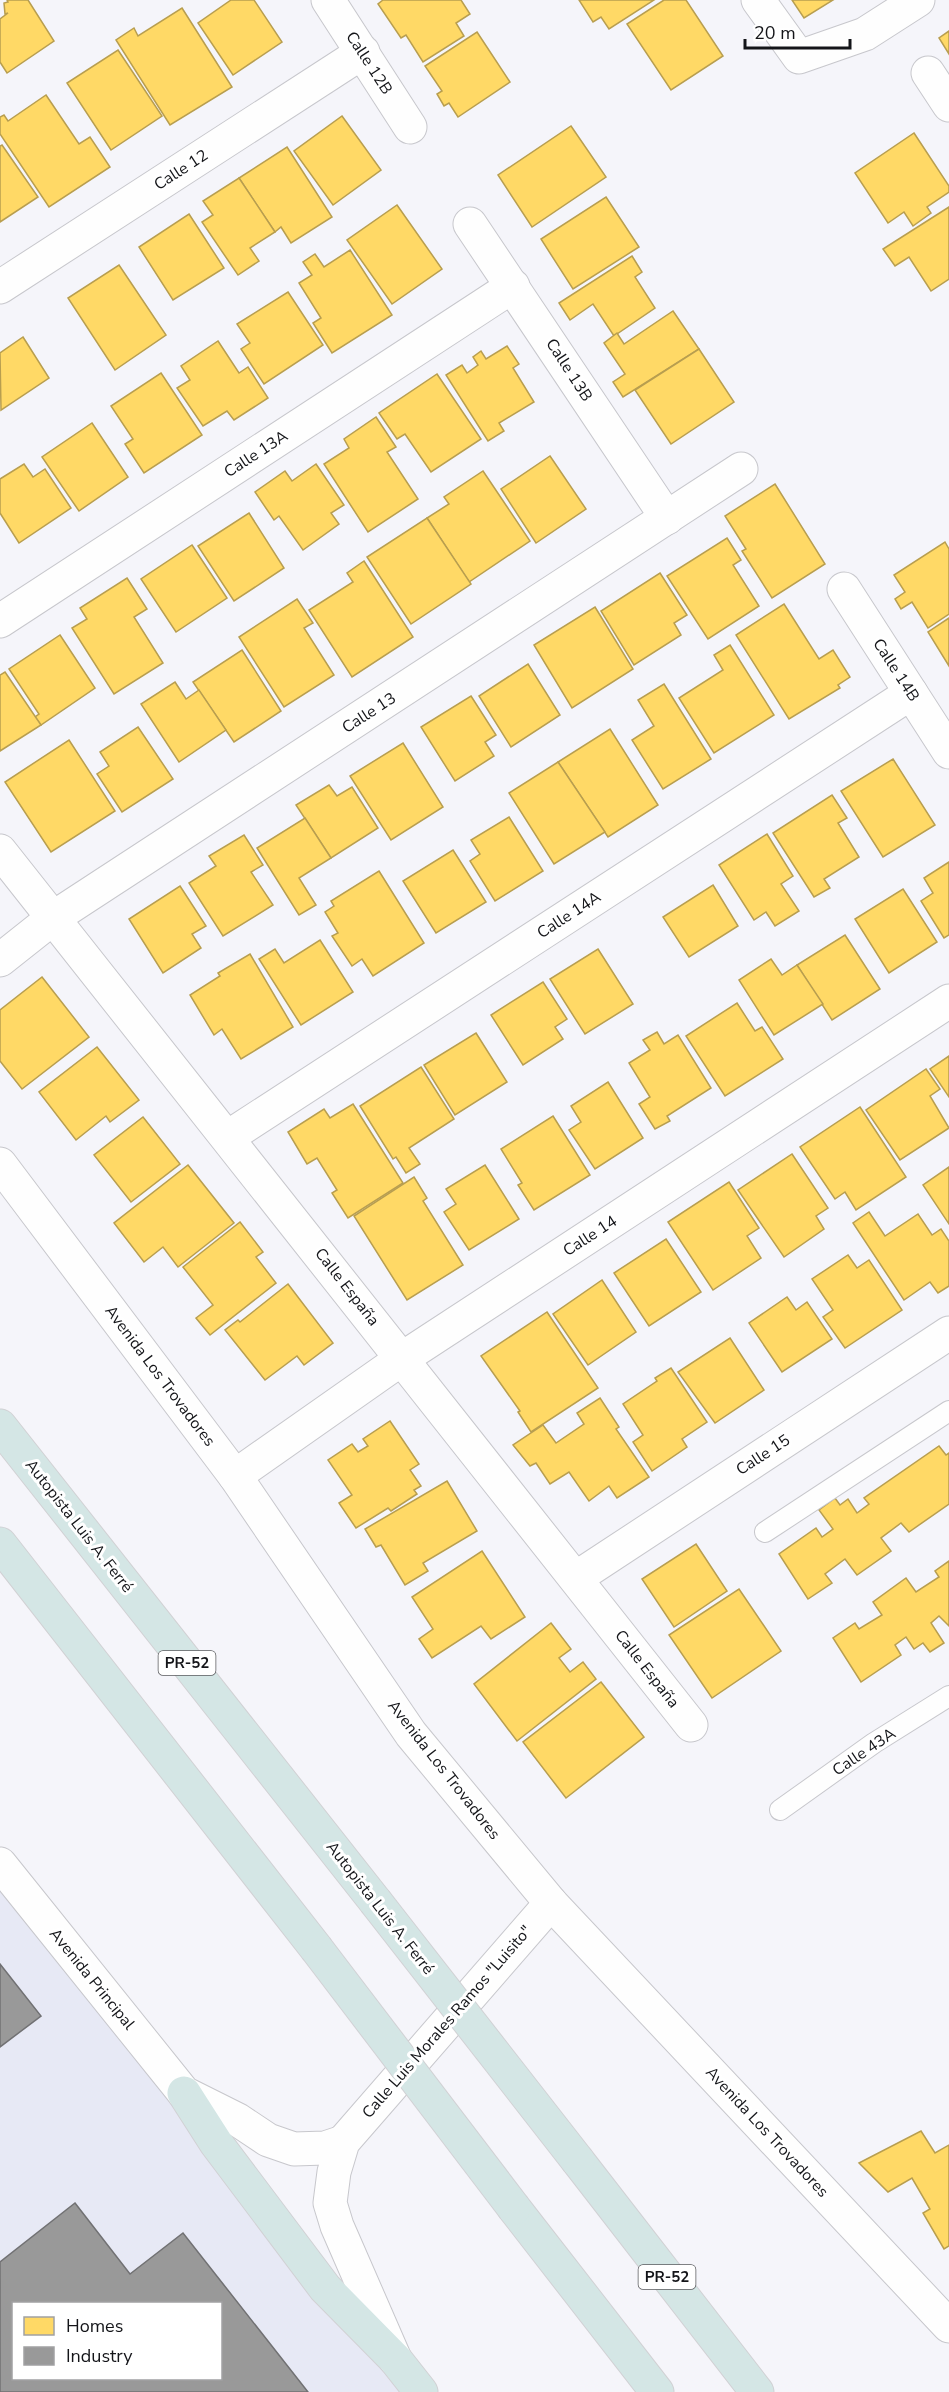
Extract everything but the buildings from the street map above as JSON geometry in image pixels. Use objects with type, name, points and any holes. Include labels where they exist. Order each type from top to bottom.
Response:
[{"type":"highway","name":"Autopista Luis A. Ferré","points":[[0,1426],[375,1901],[757,2392]]},
{"type":"highway","points":[[0,1544],[316,1948],[657,2392]]},
{"type":"highway","points":[[184,2093],[216,2143],[326,2288],[395,2359],[421,2392]]},
{"type":"street","name":"Calle 12B","points":[[328,0],[410,127]]},
{"type":"street","points":[[758,0],[799,57],[865,34],[918,0]]},
{"type":"street","name":"Calle 12","points":[[0,287],[363,52]]},
{"type":"street","points":[[928,73],[949,105]]},
{"type":"street","name":"Calle 13B","points":[[470,224],[667,518]]},
{"type":"street","name":"Calle 13A","points":[[0,621],[513,286]]},
{"type":"street","name":"Calle 13","points":[[0,960],[53,918],[741,470]]},
{"type":"street","name":"Calle 14B","points":[[844,589],[949,752]]},
{"type":"street","name":"Calle 14A","points":[[228,1137],[911,693]]},
{"type":"street","name":"Calle España","points":[[0,851],[691,1725]]},
{"type":"street","name":"Calle 14","points":[[235,1476],[403,1358],[949,1001]]},
{"type":"street","name":"Avenida Los Trovadores","points":[[0,1164],[235,1476],[411,1734],[551,1903],[949,2326]]},
{"type":"street","name":"Calle 15","points":[[576,1578],[949,1333]]},
{"type":"street","name":"Avenida Principal","points":[[0,1864],[184,2093]]},
{"type":"street","name":"Calle Luis Morales Ramos \"Luisito\"","points":[[343,2142],[551,1903]]},
{"type":"street","points":[[184,2093],[238,2120],[268,2140],[294,2149],[325,2148],[343,2142]]},
{"type":"street","points":[[343,2142],[334,2172],[330,2203],[337,2226],[395,2359]]},
{"type":"lane","points":[[765,1532],[949,1412]]},
{"type":"lane","name":"Calle 43A","points":[[780,1810],[874,1743],[949,1696]]},
{"type":"shaded area","points":[[0,1867],[405,2392],[0,2392]]}]
